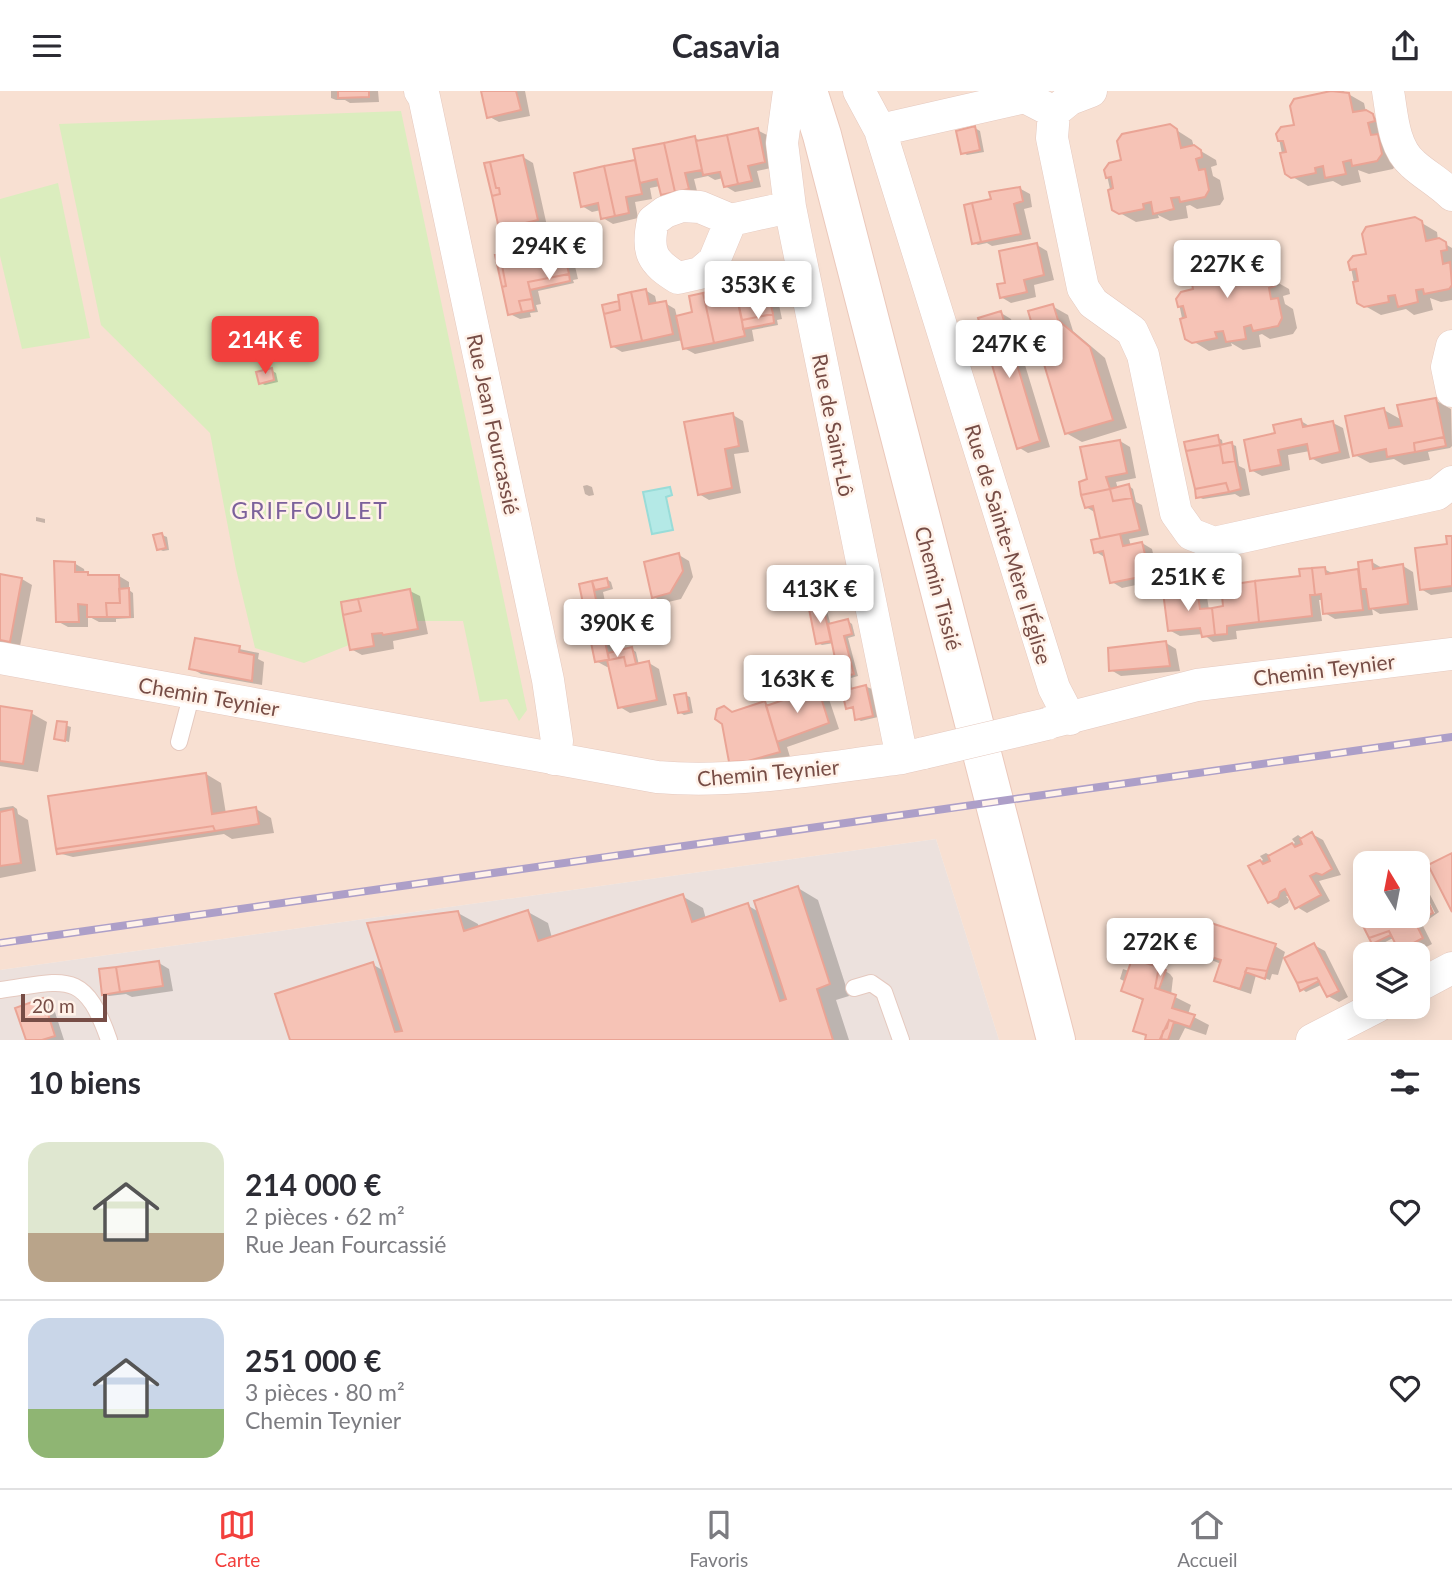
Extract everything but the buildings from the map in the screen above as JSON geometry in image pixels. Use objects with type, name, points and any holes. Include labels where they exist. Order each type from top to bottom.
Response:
[{"type":"street","name":"Rue Jean Fourcassié","points":[[420,91],[424,97],[548,680],[557,741],[554,759]]},
{"type":"street","name":"Rue de Saint-Lô","points":[[789,91],[782,143],[790,207],[913,756]]},
{"type":"street","name":"Chemin Tissié","points":[[808,91],[822,135],[1056,1040]]},
{"type":"street","name":"Chemin Tissié","points":[[820,91],[822,135]]},
{"type":"street","name":"Rue de Sainte-Mère l'Église","points":[[859,91],[880,130],[1054,688],[1058,721]]},
{"type":"street","points":[[1091,91],[1070,99],[1054,112],[1052,138],[1083,288],[1093,303],[1132,331],[1143,355],[1176,513],[1191,534],[1214,543],[1437,494],[1452,482]]},
{"type":"street","points":[[1388,91],[1398,143],[1410,162],[1439,182],[1452,195]]},
{"type":"street","points":[[880,130],[1025,96],[1054,112]]},
{"type":"street","points":[[731,220],[790,207]]},
{"type":"street","points":[[1452,346],[1447,367],[1452,391]]},
{"type":"street","name":"Chemin Teynier","points":[[0,658],[657,778],[692,780],[746,778],[913,756],[1197,685],[1452,654]]},
{"type":"street","points":[[1430,980],[1452,968]]},
{"type":"street","points":[[1312,1040],[1353,1019]]},
{"type":"lane","points":[[179,742],[192,693]]},
{"type":"lane","points":[[0,990],[59,982],[73,985],[88,995],[99,1013],[108,1040]]},
{"type":"lane","points":[[854,988],[871,983],[884,992],[901,1040]]},
{"type":"shaded area","points":[[0,91],[1452,91],[1452,1040],[999,1040],[936,839],[0,970]]},
{"type":"shaded area","points":[[936,839],[999,1040],[0,1040],[0,970]]},
{"type":"green space","points":[[401,111],[527,710],[519,721],[507,699],[480,702],[463,621],[417,621],[410,589],[341,602],[349,645],[304,663],[255,648],[236,569],[210,433],[101,325],[59,124]]},
{"type":"green space","points":[[58,183],[90,338],[22,349],[0,256],[0,199]]},
{"type":"water","points":[[670,487],[672,495],[666,497],[673,530],[652,534],[643,492]]},
{"type":"railway","points":[[0,943],[1452,737]]},
{"type":"district","name":"GRIFFOULET","points":[[310,510]]}]
